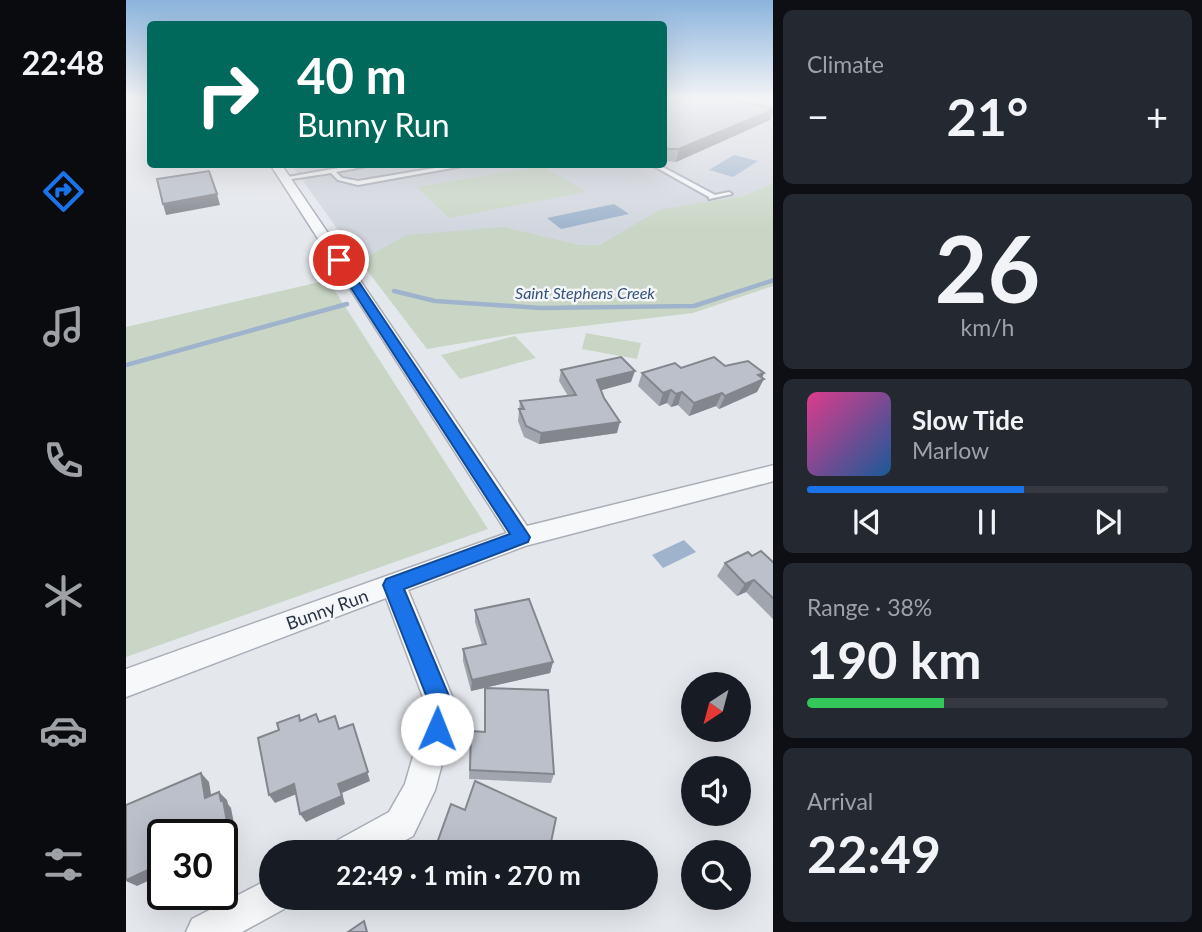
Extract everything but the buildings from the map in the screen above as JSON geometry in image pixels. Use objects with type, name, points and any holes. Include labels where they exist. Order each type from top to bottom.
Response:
[{"type":"street","points":[[280,171],[522,537]]},
{"type":"street","name":"Bunny Run","points":[[126,683],[522,537],[773,473]]},
{"type":"street","points":[[371,840],[401,824],[419,790],[442,708],[393,585]]},
{"type":"street","points":[[205,932],[259,903]]},
{"type":"lane","points":[[280,171],[332,171],[351,168]]},
{"type":"lane","points":[[332,171],[340,179],[358,183],[448,168]]},
{"type":"lane","points":[[660,168],[714,197]]},
{"type":"lane","points":[[704,199],[729,194]]},
{"type":"shaded area","points":[[667,142],[773,142],[773,185],[743,196],[687,206],[600,245],[360,261],[294,168],[667,168]]},
{"type":"green space","points":[[532,168],[547,168],[585,192],[449,218],[417,187]]},
{"type":"green space","points":[[773,184],[773,286],[693,313],[516,334],[427,349],[360,261],[407,235],[504,227],[579,245],[600,245],[659,210],[743,196]]},
{"type":"green space","points":[[328,280],[488,529],[126,657],[126,327]]},
{"type":"green space","points":[[586,333],[641,343],[637,359],[582,349]]},
{"type":"green space","points":[[515,336],[536,358],[460,379],[441,355]]},
{"type":"water","points":[[734,155],[758,161],[733,177],[709,170]]},
{"type":"water","points":[[614,204],[629,214],[561,229],[547,218]]},
{"type":"water","points":[[684,540],[696,552],[663,568],[652,555]]},
{"type":"waterway","name":"Saint Stephens Creek","points":[[394,291],[435,301],[541,308],[694,306],[773,280]]},
{"type":"waterway","name":"Saint Stephens Creek","points":[[126,365],[347,304]]},
{"type":"route","points":[[339,260],[522,537],[393,585],[442,708],[437,729]]}]
